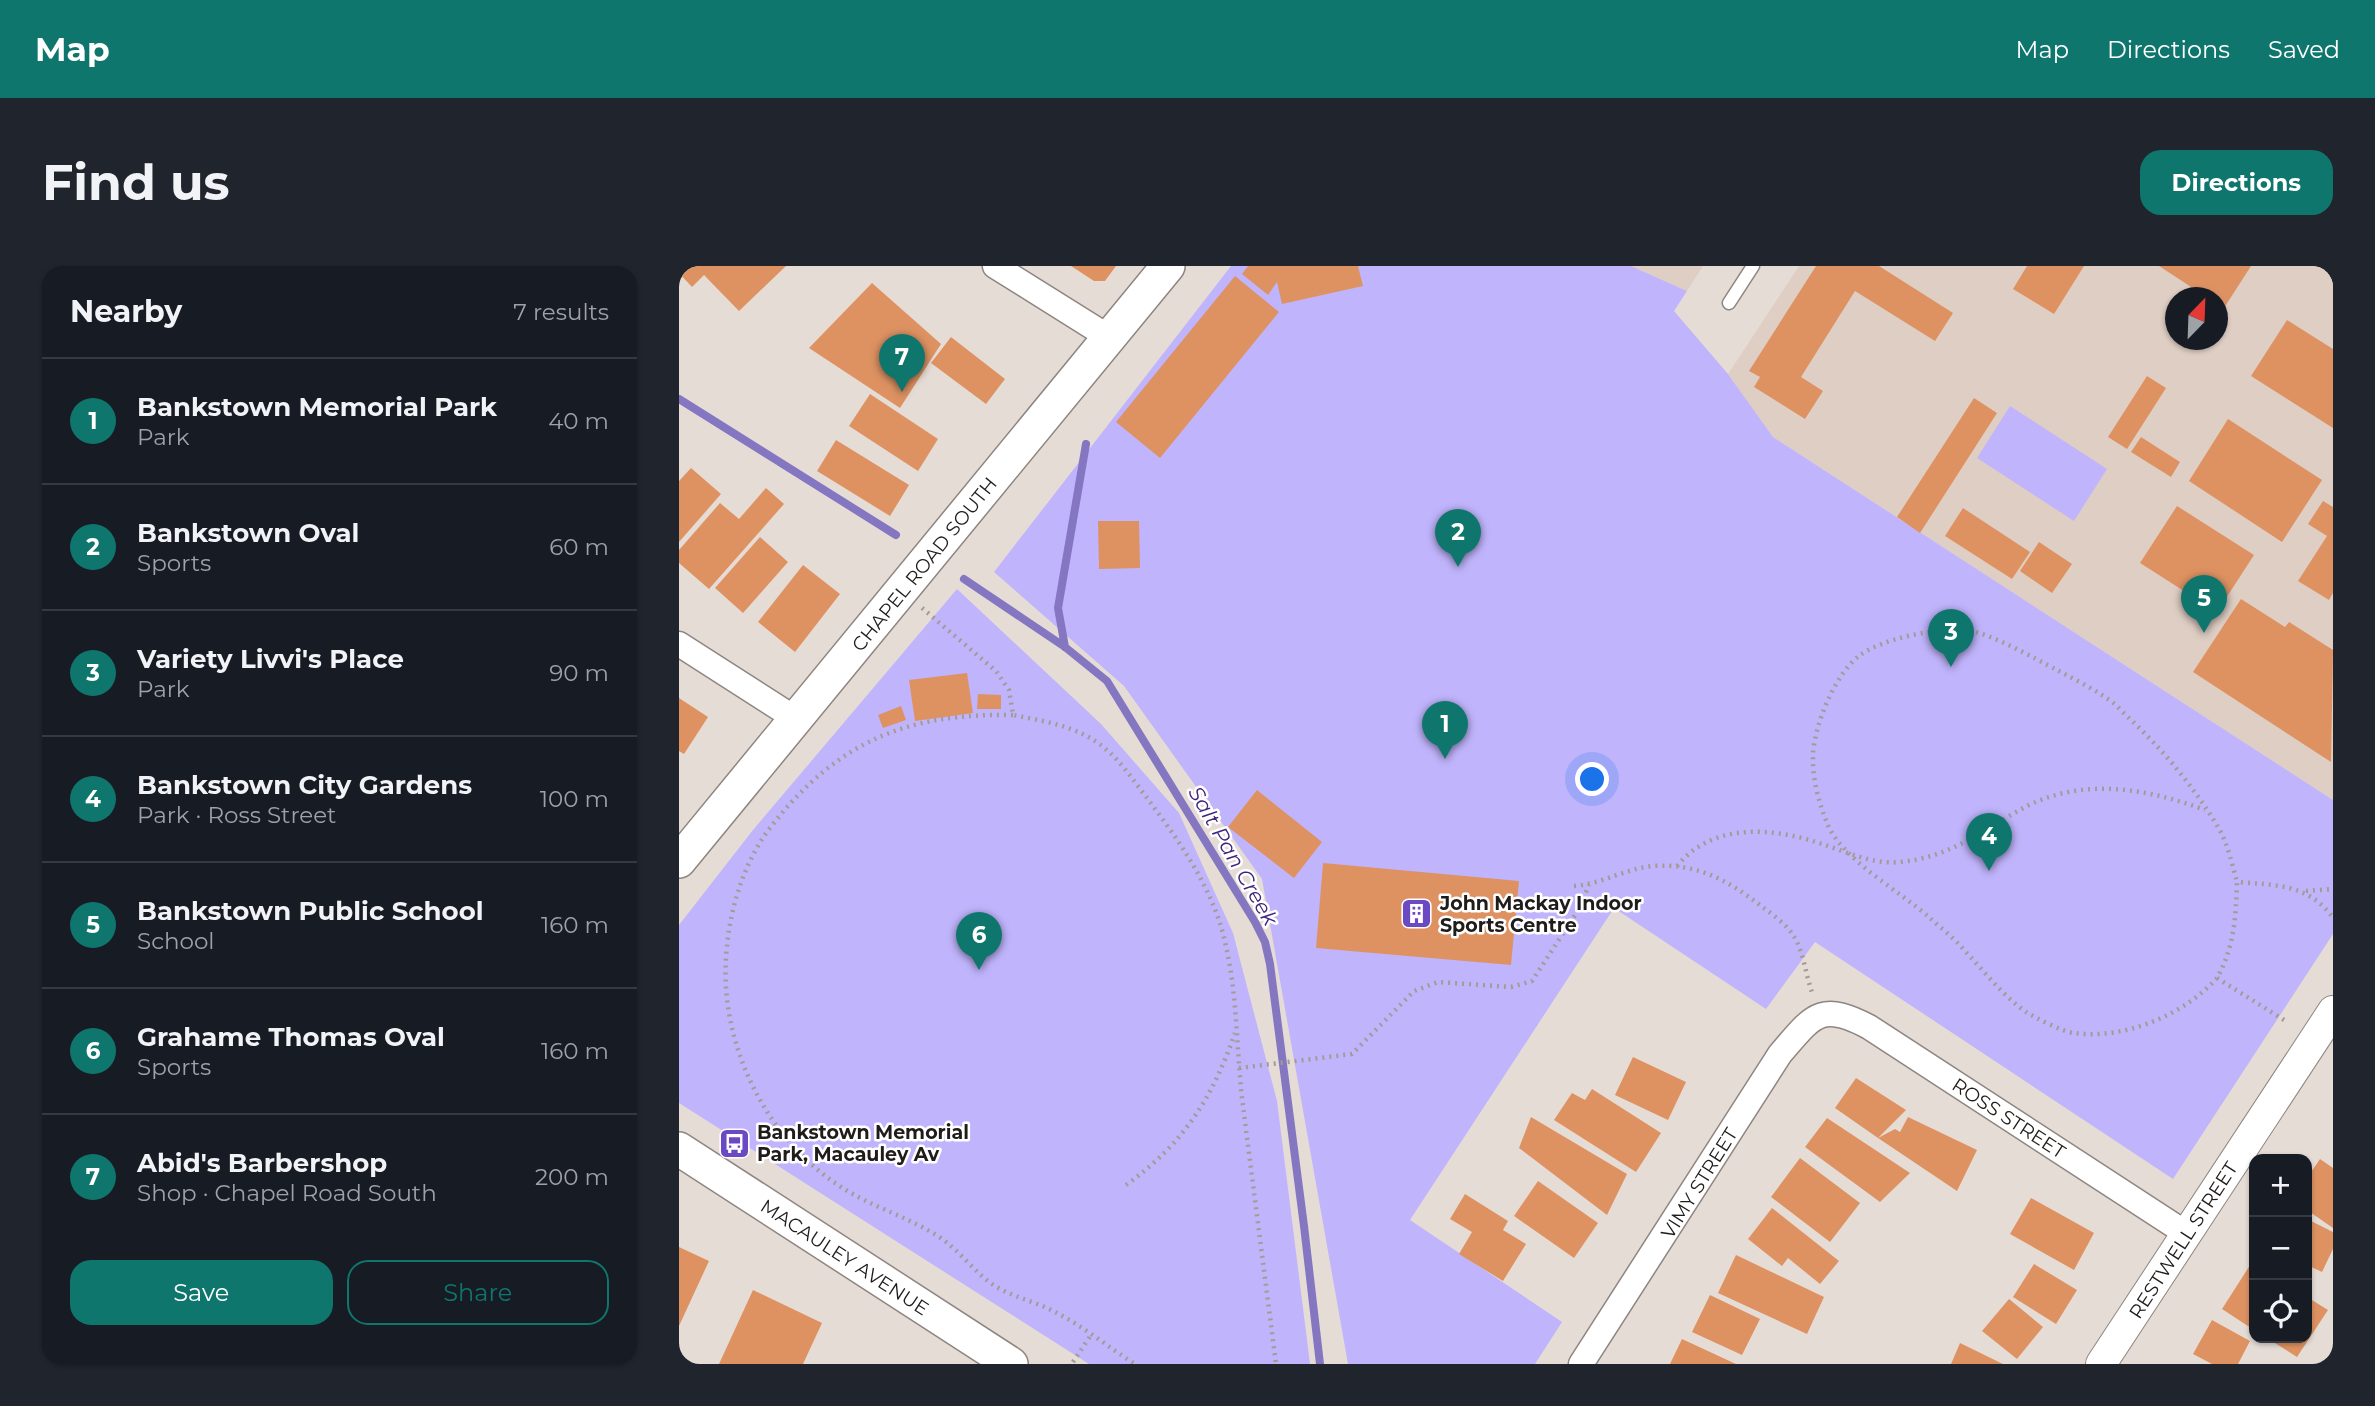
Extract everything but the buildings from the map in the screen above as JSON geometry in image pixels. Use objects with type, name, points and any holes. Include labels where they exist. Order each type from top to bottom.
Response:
[{"type":"main road","name":"CHAPEL ROAD SOUTH","points":[[679,861],[1168,266]]},
{"type":"main road","name":"MACAULEY AVENUE","points":[[679,1149],[1011,1364]]},
{"type":"street","points":[[995,266],[1109,338]]},
{"type":"street","points":[[679,644],[796,719]]},
{"type":"street","name":"RESTWELL STREET","points":[[2101,1364],[2333,1012]]},
{"type":"street","name":"ROSS STREET","points":[[1827,1013],[1847,1016],[1869,1027],[2187,1234]]},
{"type":"street","name":"VIMY STREET","points":[[1581,1364],[1780,1054],[1812,1020],[1827,1013]]},
{"type":"lane","points":[[1729,303],[1753,266]]},
{"type":"path","points":[[902,592],[996,671],[1009,690],[1013,715]]},
{"type":"path","points":[[1968,630],[2000,642],[2110,700],[2149,737],[2184,778],[2218,828],[2228,851],[2238,883],[2233,935],[2225,964],[2217,978],[2201,994],[2152,1023],[2116,1032],[2073,1033],[2028,1013],[1997,988],[1962,948],[1928,916],[1850,855],[1828,827],[1817,794],[1813,754],[1823,711],[1840,678],[1859,655],[1895,639],[1934,631],[1968,630]]},
{"type":"path","points":[[1135,1364],[1058,1313],[993,1285],[940,1237],[919,1224],[850,1192],[811,1163],[778,1127],[753,1087],[736,1044],[726,995],[727,944],[737,894],[756,849],[769,828],[804,787],[843,755],[892,730],[949,719],[1013,715],[1058,725],[1083,734],[1103,746],[1122,764],[1187,856],[1213,906],[1225,938],[1231,970],[1239,1068],[1276,1364]]},
{"type":"path","points":[[1677,866],[1685,856],[1727,833],[1790,834],[1850,855],[1899,862],[1935,856],[1966,843],[2037,800],[2081,789],[2123,789],[2163,795],[2206,811]]},
{"type":"path","points":[[1574,886],[1589,885],[1649,866],[1677,866],[1698,870],[1727,881],[1772,914],[1793,936],[1802,955],[1813,995],[1827,1013]]},
{"type":"path","points":[[2238,883],[2304,891],[2333,889]]},
{"type":"path","points":[[1239,1068],[1352,1054],[1414,991],[1438,982],[1511,987],[1532,981],[1579,909],[1589,885]]},
{"type":"path","points":[[2304,891],[2325,907],[2333,918]]},
{"type":"path","points":[[2217,978],[2284,1020]]},
{"type":"path","points":[[1126,1185],[1158,1160],[1188,1128],[1211,1092],[1237,1029]]},
{"type":"path","points":[[1073,1362],[1091,1335]]},
{"type":"shaded area","points":[[1231,266],[1631,266],[1687,291],[1674,311],[1728,374],[1773,437],[2333,800],[2333,934],[2173,1179],[1815,942],[1766,1009],[1614,908],[1410,1220],[1562,1322],[1535,1364],[1348,1364],[1262,879],[1124,686],[994,572]]},
{"type":"shaded area","points":[[1631,266],[1703,266],[1687,291]]},
{"type":"shaded area","points":[[1799,266],[2333,266],[2333,800],[1773,437],[1728,374]]},
{"type":"shaded area","points":[[2010,406],[2107,469],[2074,521],[1977,458]]},
{"type":"shaded area","points":[[957,589],[1101,724],[1179,813],[1233,933],[1277,1101],[1310,1364],[1089,1364],[679,1103],[679,925],[753,830]]},
{"type":"waterway","points":[[679,399],[896,535]]},
{"type":"waterway","points":[[1065,647],[1058,608],[1086,444]]},
{"type":"waterway","name":"Salt Pan Creek","points":[[964,579],[1065,647],[1107,681],[1265,942],[1270,964],[1320,1364]]},
{"type":"place","name":"Abid's Barbershop","points":[[902,392]]},
{"type":"place","name":"Bankstown Oval","points":[[1458,567]]},
{"type":"place","name":"Bankstown Public School","points":[[2204,633]]},
{"type":"place","name":"Variety Livvi's Place","points":[[1951,667]]},
{"type":"place","name":"Bankstown Memorial Park","points":[[1445,759]]},
{"type":"place","name":"Bankstown City Gardens","points":[[1989,871]]},
{"type":"place","name":"John Mackay Indoor Sports Centre","points":[[1417,914]]},
{"type":"place","name":"Grahame Thomas Oval","points":[[979,970]]},
{"type":"place","name":"Bankstown Memorial Park, Macauley Av","points":[[734,1143]]}]
